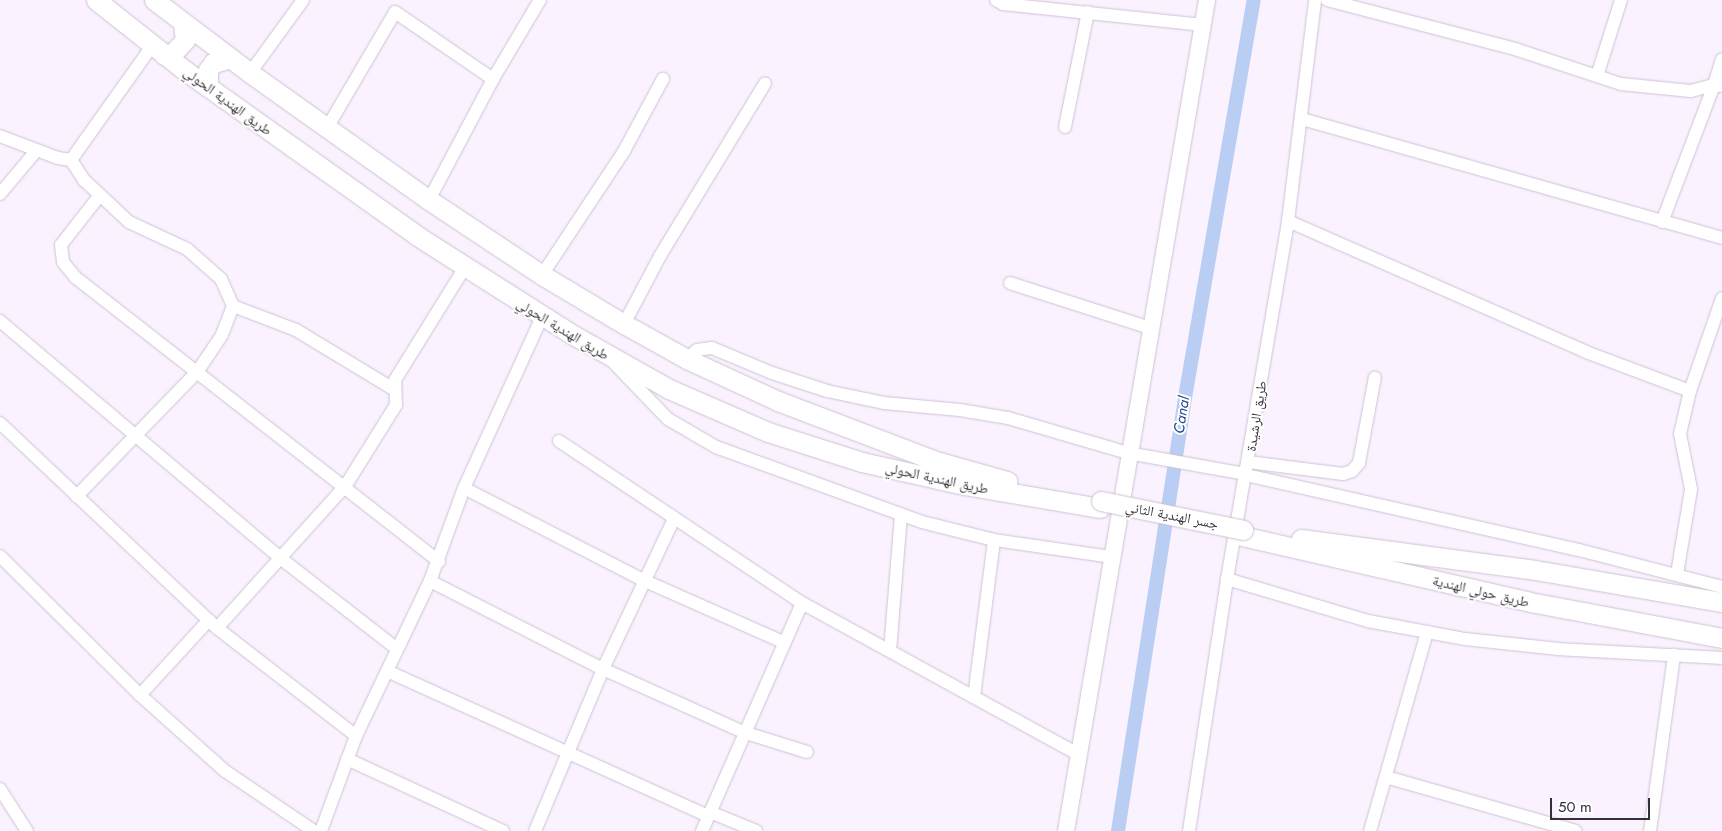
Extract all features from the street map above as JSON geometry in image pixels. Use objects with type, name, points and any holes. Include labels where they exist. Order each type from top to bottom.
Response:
[{"type":"highway","name":"طريق الهندية الحولي","points":[[96,0],[208,87],[465,267],[610,358],[711,408],[816,449],[914,475],[1100,504]]},
{"type":"highway","name":"طريق الهندية الحولي","points":[[154,0],[250,73],[430,200],[542,275],[687,359],[803,411],[939,462],[1100,504]]},
{"type":"highway","points":[[158,50],[173,53],[185,40],[183,23]]},
{"type":"highway","points":[[208,87],[206,78],[213,62],[230,58]]},
{"type":"highway","name":"جسر الهندية الثاني","points":[[1100,504],[1242,533]]},
{"type":"highway","name":"طريق حولي الهندية","points":[[1242,533],[1535,570],[1722,602]]},
{"type":"highway","name":"طريق حولي الهندية","points":[[1242,533],[1530,602],[1722,638]]},
{"type":"main road","points":[[1066,831],[1080,756],[1128,452],[1207,0]]},
{"type":"street","points":[[250,73],[303,0]]},
{"type":"street","points":[[430,200],[493,79],[540,0]]},
{"type":"street","points":[[996,0],[1003,4],[1202,25]]},
{"type":"street","name":"طريق الرشيدة","points":[[1189,831],[1227,579],[1288,222],[1315,0]]},
{"type":"street","points":[[1327,0],[1515,49],[1620,84],[1691,90],[1718,86]]},
{"type":"street","points":[[1597,76],[1621,0]]},
{"type":"street","points":[[327,128],[395,12],[493,79]]},
{"type":"street","points":[[1065,127],[1088,12]]},
{"type":"street","points":[[71,160],[158,50]]},
{"type":"street","points":[[1662,222],[1718,86],[1722,59]]},
{"type":"street","points":[[542,275],[624,152],[663,79]]},
{"type":"street","points":[[624,324],[660,256],[765,83]]},
{"type":"street","points":[[1302,119],[1722,238]]},
{"type":"street","points":[[0,136],[36,150],[71,160],[84,180],[129,222],[188,249],[221,279],[233,306],[222,335],[197,372],[77,496]]},
{"type":"street","points":[[0,194],[36,150]]},
{"type":"street","points":[[100,195],[61,245],[63,262],[75,277],[346,485],[439,560]]},
{"type":"street","points":[[1288,222],[1586,352],[1690,391]]},
{"type":"street","points":[[140,695],[279,557],[346,485],[396,405],[395,380],[465,267]]},
{"type":"street","points":[[1010,283],[1150,328]]},
{"type":"street","points":[[1677,574],[1691,489],[1680,434],[1690,391],[1722,298]]},
{"type":"street","points":[[233,306],[296,330],[395,390]]},
{"type":"street","points":[[321,831],[356,736],[430,581],[464,488],[542,317]]},
{"type":"street","points":[[0,321],[279,557],[397,648]]},
{"type":"street","points":[[687,359],[696,350],[712,348],[827,391],[884,403],[960,410],[1008,418],[1128,452],[1206,467],[1343,474],[1352,471],[1359,463],[1374,377]]},
{"type":"street","points":[[610,358],[654,407],[699,439],[901,514],[994,540],[1112,557]]},
{"type":"street","points":[[0,423],[213,624],[356,736]]},
{"type":"street","points":[[559,442],[802,603],[1080,756]]},
{"type":"street","points":[[1247,470],[1677,574],[1722,587]]},
{"type":"street","points":[[464,488],[643,580],[783,642]]},
{"type":"street","points":[[890,651],[901,514]]},
{"type":"street","points":[[534,831],[603,669],[643,580],[674,519]]},
{"type":"street","points":[[974,697],[994,540]]},
{"type":"street","points":[[0,556],[140,695],[225,771],[314,831]]},
{"type":"street","points":[[1227,579],[1368,621],[1427,632],[1558,649],[1722,658]]},
{"type":"street","points":[[430,581],[603,669],[743,732],[807,752]]},
{"type":"street","points":[[702,831],[743,732],[802,603]]},
{"type":"street","points":[[1370,831],[1427,632]]},
{"type":"street","points":[[1650,831],[1674,655]]},
{"type":"street","points":[[388,671],[568,755],[709,814],[756,831]]},
{"type":"street","points":[[346,760],[503,831]]},
{"type":"street","points":[[1386,777],[1575,831]]},
{"type":"street","points":[[0,789],[27,831]]},
{"type":"waterway","name":"Canal","points":[[1118,831],[1187,386],[1254,0]]}]
